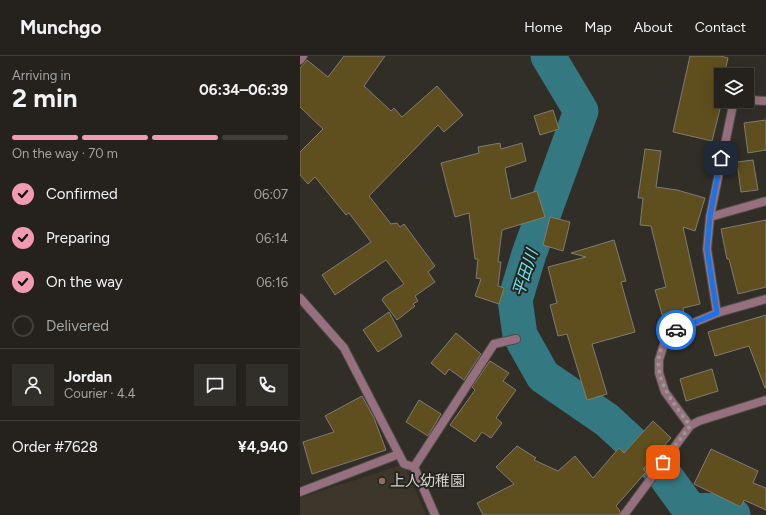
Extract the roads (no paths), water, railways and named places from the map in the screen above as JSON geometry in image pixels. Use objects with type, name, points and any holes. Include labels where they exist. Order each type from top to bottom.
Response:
[{"type":"street","points":[[300,60],[303,56]]},
{"type":"street","points":[[717,313],[707,249],[710,216],[733,105],[751,100],[766,101]]},
{"type":"street","points":[[710,216],[766,201]]},
{"type":"street","points":[[300,298],[344,348],[404,464],[414,467],[435,515]]},
{"type":"street","points":[[690,426],[666,392],[659,373],[659,360],[665,341],[676,330],[717,313],[766,299]]},
{"type":"street","points":[[414,467],[494,344],[516,339]]},
{"type":"street","points":[[624,515],[690,426],[699,421],[766,400]]},
{"type":"street","points":[[300,492],[399,454]]},
{"type":"waterway","name":"平田川","points":[[548,56],[581,111],[529,254],[515,300],[520,335],[543,376],[607,420],[661,470],[690,510],[720,511],[733,515]]},
{"type":"place","name":"上人幼稚園","points":[[382,481]]}]
